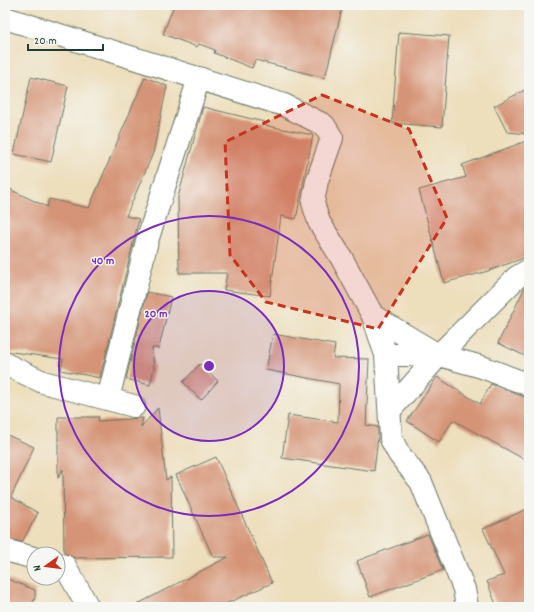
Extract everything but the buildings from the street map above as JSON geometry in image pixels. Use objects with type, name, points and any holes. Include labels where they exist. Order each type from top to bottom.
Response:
[{"type":"street","points":[[5,18],[284,105],[324,125],[331,133],[332,138],[317,181],[313,203],[319,222],[341,257],[373,316],[386,355],[391,439],[399,454],[421,482],[464,589],[467,607]]},
{"type":"street","points":[[108,399],[147,241],[199,78]]},
{"type":"street","points":[[390,410],[439,355],[518,277],[529,270]]},
{"type":"street","points":[[373,316],[439,355],[482,367],[529,385]]},
{"type":"street","points":[[386,355],[439,355]]},
{"type":"street","points":[[5,364],[43,382],[134,406]]},
{"type":"street","points":[[5,550],[26,556]]},
{"type":"street","points":[[66,568],[88,607]]},
{"type":"highlighted area","points":[[322,95],[409,129],[447,218],[378,329],[266,302],[230,255],[225,142]]}]
